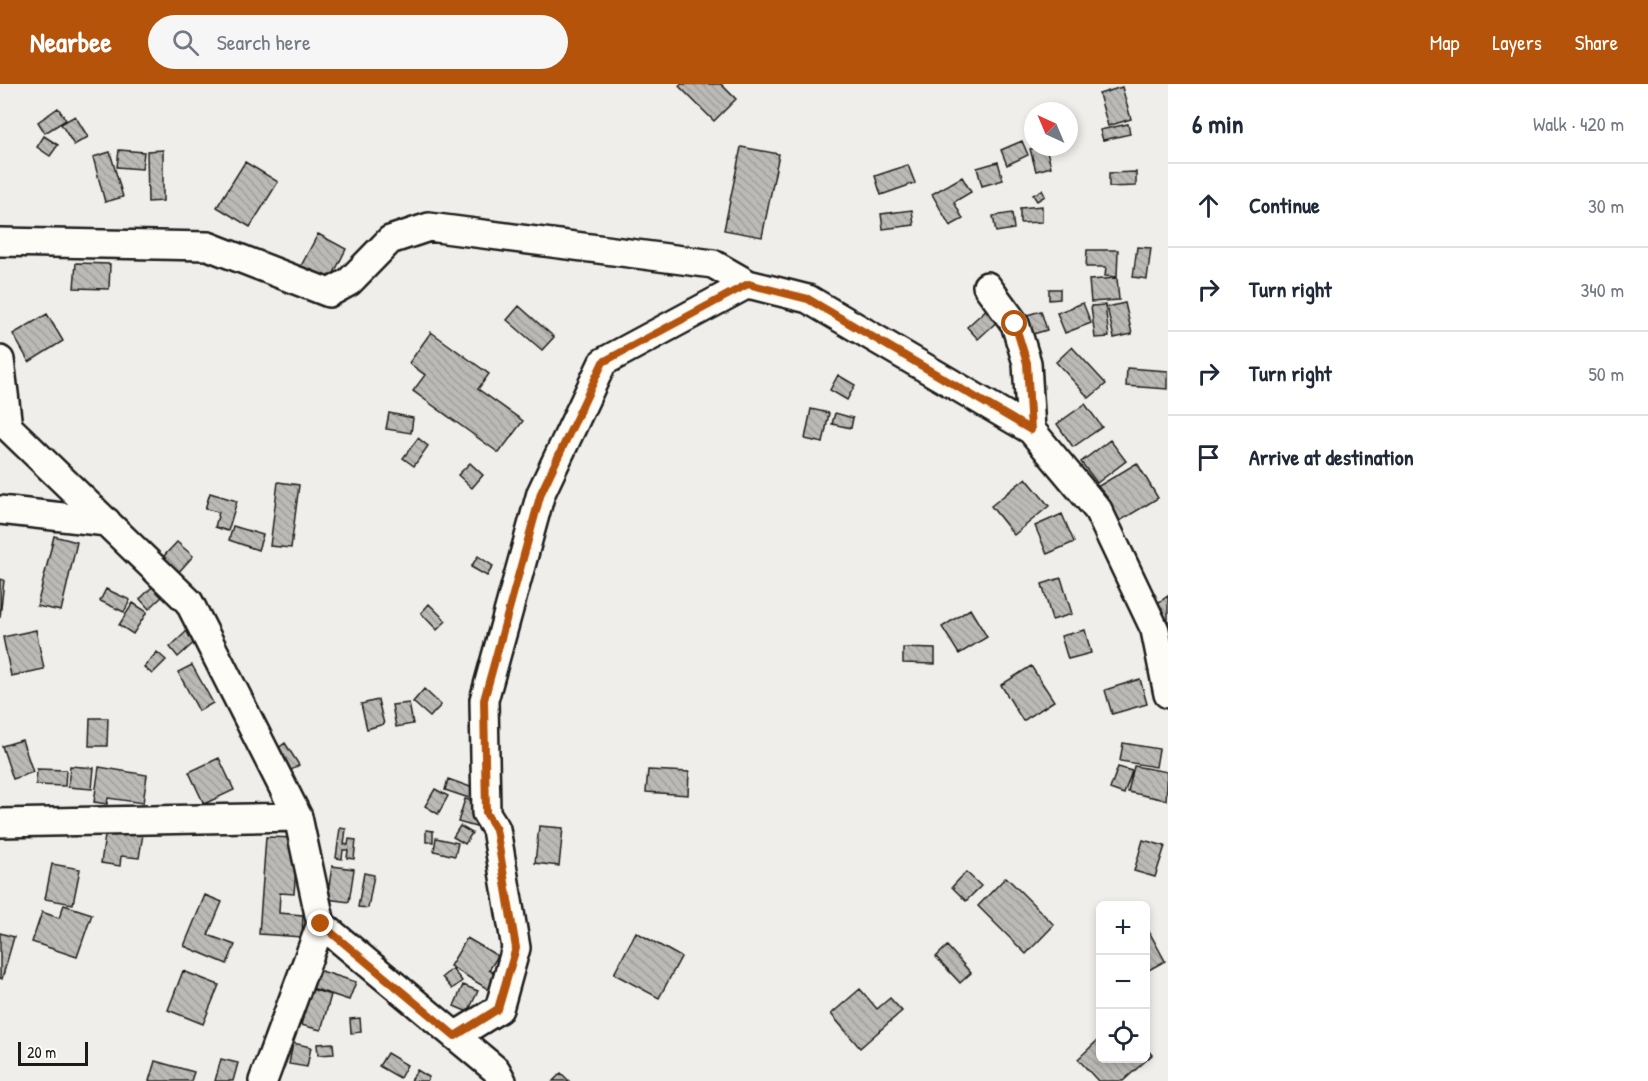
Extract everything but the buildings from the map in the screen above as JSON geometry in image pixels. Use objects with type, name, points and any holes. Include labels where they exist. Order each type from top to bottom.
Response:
[{"type":"street","points":[[0,242],[208,246],[329,293],[350,282],[390,240],[429,227],[714,264],[748,284],[808,299],[1031,430],[1098,510],[1155,630],[1168,694]]},
{"type":"street","points":[[455,1036],[498,1009],[516,948],[496,829],[486,813],[484,700],[541,493],[603,362],[748,284]]},
{"type":"street","points":[[987,286],[1015,324],[1027,363],[1031,430]]},
{"type":"street","points":[[1,372],[8,427],[189,602],[298,817],[321,924],[263,1081]]},
{"type":"street","points":[[0,510],[107,522]]},
{"type":"street","points":[[0,823],[298,817]]},
{"type":"street","points":[[321,924],[496,1070],[502,1081]]},
{"type":"route","points":[[321,924],[455,1036],[498,1009],[516,948],[496,829],[486,813],[484,700],[541,493],[603,362],[748,284],[808,299],[1031,430],[1027,363],[1015,324]]}]
